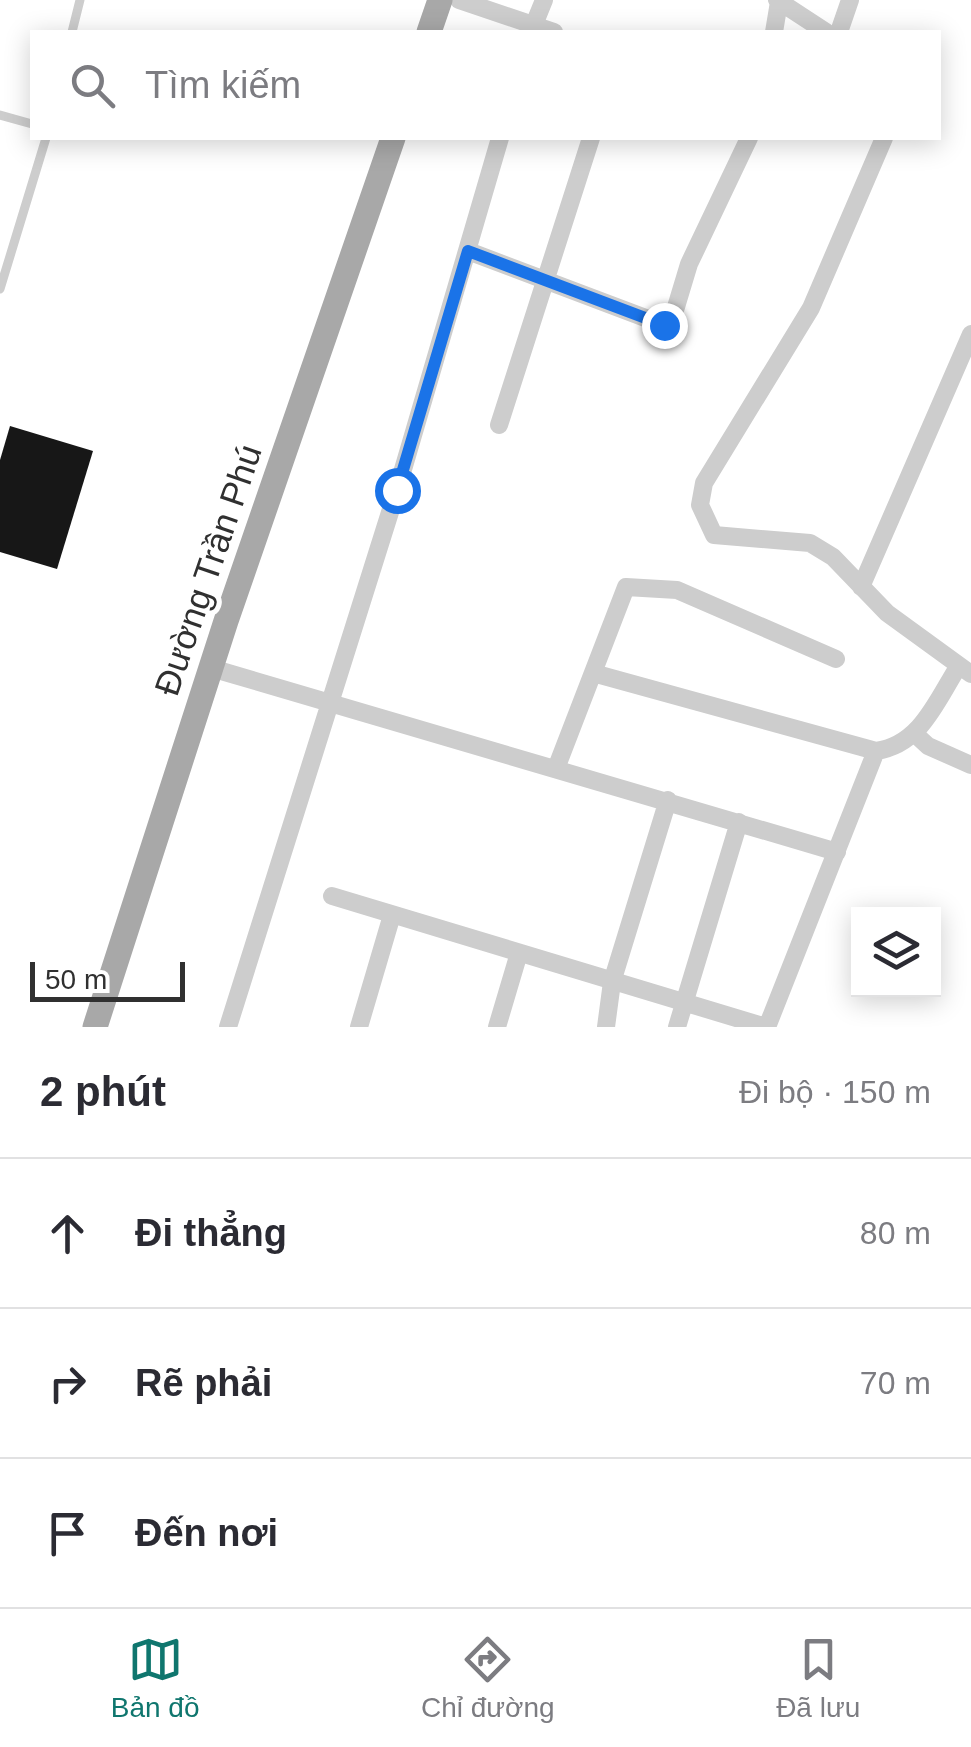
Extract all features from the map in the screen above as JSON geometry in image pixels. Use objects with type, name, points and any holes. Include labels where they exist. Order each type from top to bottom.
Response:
[{"type":"main road","points":[[430,30],[440,0]]},
{"type":"main road","name":"Đường Trần Phú","points":[[95,1027],[211,668],[392,140]]},
{"type":"street","points":[[460,0],[533,28],[544,0]]},
{"type":"street","points":[[840,30],[850,0]]},
{"type":"street","points":[[774,30],[778,1],[823,30]]},
{"type":"street","points":[[228,1027],[499,140]]},
{"type":"street","points":[[499,424],[590,140]]},
{"type":"street","points":[[468,251],[664,325],[673,318],[690,264],[749,140]]},
{"type":"street","points":[[593,673],[876,752],[903,746],[964,670],[942,650],[886,613],[833,557],[810,543],[714,535],[700,505],[704,483],[811,308],[883,140]]},
{"type":"street","points":[[861,586],[971,334]]},
{"type":"street","points":[[557,766],[626,588],[677,590],[836,659]]},
{"type":"street","points":[[211,668],[557,766],[837,852]]},
{"type":"street","points":[[915,734],[928,746],[971,764]]},
{"type":"street","points":[[332,896],[766,1027],[876,752]]},
{"type":"street","points":[[606,1027],[612,982],[668,800]]},
{"type":"street","points":[[677,1027],[739,822]]},
{"type":"street","points":[[359,1027],[392,914]]},
{"type":"street","points":[[496,1027],[518,953]]},
{"type":"lane","points":[[72,30],[80,0]]},
{"type":"lane","points":[[0,114],[30,123]]},
{"type":"lane","points":[[0,288],[45,140]]},
{"type":"building","points":[[10,426],[93,451],[57,569],[0,552],[0,460]]},
{"type":"route","points":[[397,490],[468,251],[650,323],[664,325]]}]
